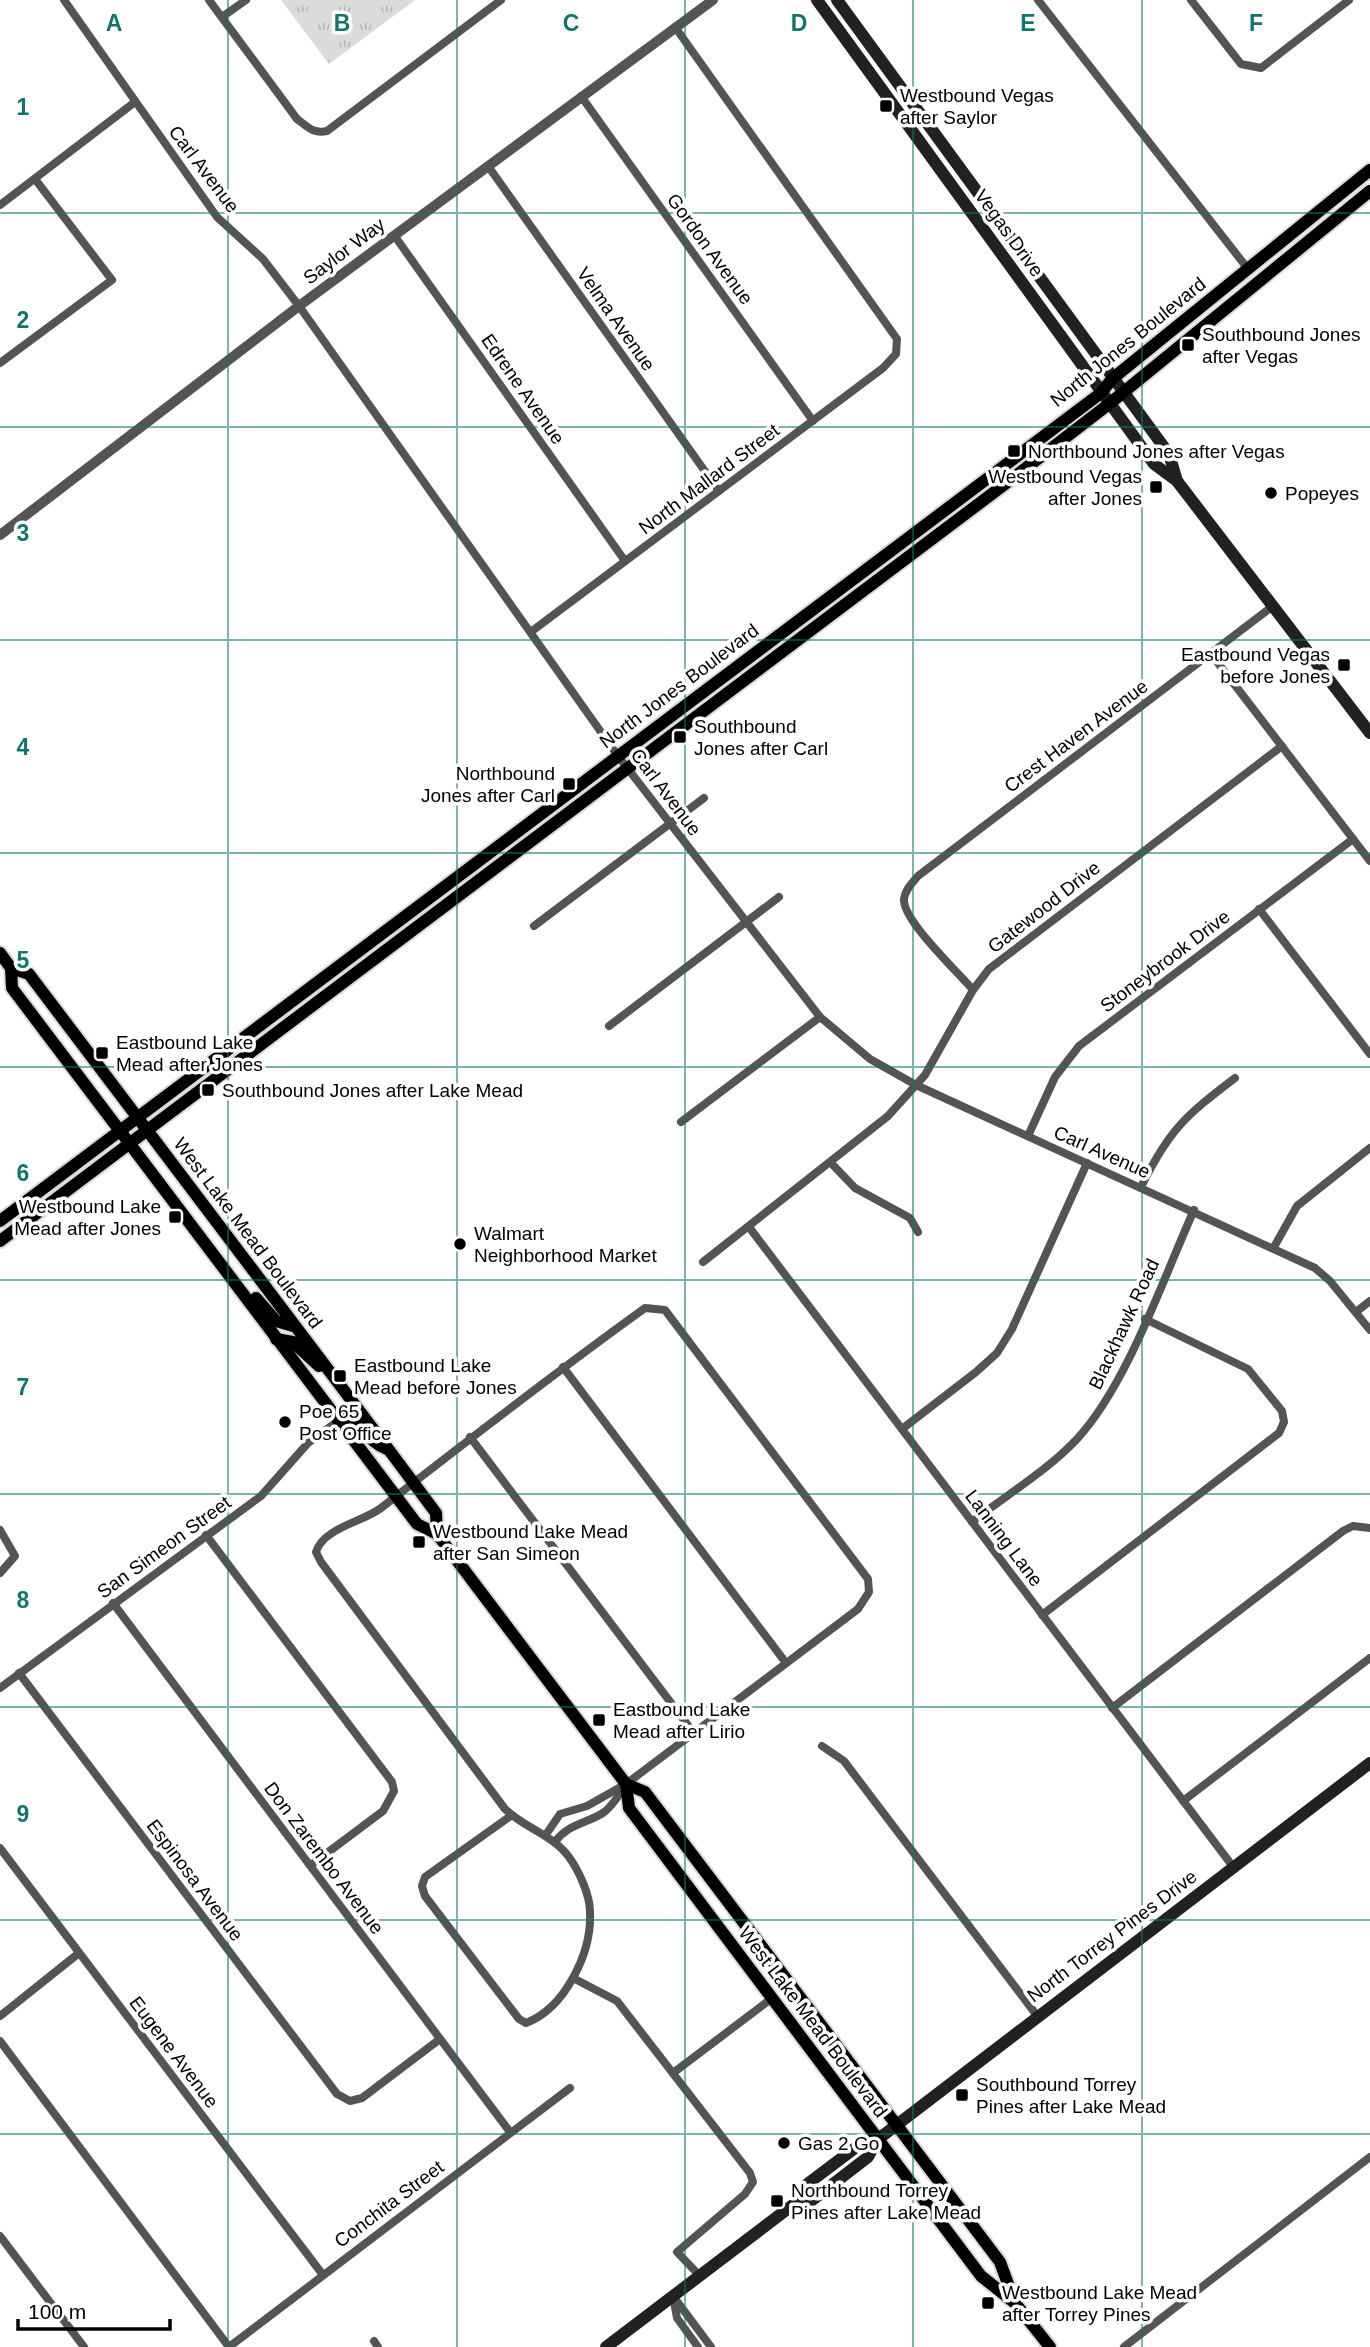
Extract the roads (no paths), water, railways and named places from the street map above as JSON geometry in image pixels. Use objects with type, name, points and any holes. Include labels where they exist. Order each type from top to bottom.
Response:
[{"type":"main road","name":"Vegas Drive","points":[[817,0],[1154,464],[1177,481],[1370,733]]},
{"type":"main road","name":"Vegas Drive","points":[[837,0],[1169,454],[1177,481]]},
{"type":"main road","name":"North Jones Boulevard","points":[[0,1221],[1101,393],[1112,379],[1370,170]]},
{"type":"main road","name":"North Jones Boulevard","points":[[0,1241],[869,588],[1109,404],[1370,191]]},
{"type":"main road","points":[[1328,204],[1338,217]]},
{"type":"main road","points":[[1227,308],[1248,270]]},
{"type":"main road","points":[[859,575],[869,588]]},
{"type":"main road","points":[[375,960],[387,939],[417,916],[425,901]]},
{"type":"main road","points":[[331,992],[337,980],[373,951],[376,938]]},
{"type":"main road","name":"West Lake Mead Boulevard","points":[[0,953],[11,968],[12,988],[417,1524],[437,1534],[626,1784],[629,1808],[877,2140],[981,2276],[1016,2303],[1049,2347]]},
{"type":"main road","name":"West Lake Mead Boulevard","points":[[11,968],[29,974],[389,1450],[436,1513],[437,1534]]},
{"type":"main road","points":[[229,1274],[245,1285],[276,1321],[294,1326]]},
{"type":"main road","points":[[276,1339],[292,1342],[330,1374]]},
{"type":"main road","points":[[338,1421],[349,1418],[356,1422],[372,1443],[389,1450]]},
{"type":"main road","name":"North Torrey Pines Drive","points":[[606,2347],[802,2197],[802,2188],[851,2150],[877,2140],[1370,1763]]},
{"type":"main road","name":"West Lake Mead Boulevard","points":[[626,1784],[645,1792],[1000,2262],[1016,2303]]},
{"type":"main road","points":[[711,1918],[729,1904]]},
{"type":"street","name":"Carl Avenue","points":[[64,0],[217,217],[263,259],[299,306],[532,631],[618,756],[820,1017],[870,1059],[916,1085],[1275,1247],[1315,1268],[1370,1330]]},
{"type":"street","points":[[209,0],[297,119],[313,132],[327,131],[501,0]]},
{"type":"street","points":[[222,18],[246,0]]},
{"type":"street","name":"Saylor Way","points":[[0,535],[299,306],[713,0]]},
{"type":"street","points":[[1038,0],[1248,270]]},
{"type":"street","points":[[1191,0],[1241,64],[1250,68],[1261,68],[1343,2]]},
{"type":"street","name":"North Mallard Street","points":[[532,631],[883,368],[896,354],[898,346],[897,339],[675,27]]},
{"type":"street","name":"Gordon Avenue","points":[[581,96],[813,421]]},
{"type":"street","points":[[0,205],[135,102]]},
{"type":"street","name":"Velma Avenue","points":[[488,166],[719,491]]},
{"type":"street","points":[[0,363],[111,280],[35,179]]},
{"type":"street","name":"Edrene Avenue","points":[[394,235],[625,561]]},
{"type":"street","name":"Crest Haven Avenue","points":[[973,990],[912,921],[904,906],[904,897],[918,876],[1273,606]]},
{"type":"street","points":[[1211,654],[1370,861]]},
{"type":"street","name":"Gatewood Drive","points":[[703,1262],[888,1116],[916,1085],[973,990],[989,969],[1282,746]]},
{"type":"street","points":[[534,926],[704,798]]},
{"type":"street","name":"Stoneybrook Drive","points":[[1028,1136],[1055,1077],[1079,1046],[1353,839]]},
{"type":"street","points":[[609,1026],[779,897]]},
{"type":"street","points":[[1259,909],[1370,1054]]},
{"type":"street","points":[[681,1122],[820,1017]]},
{"type":"street","points":[[1141,1187],[1163,1144],[1180,1124],[1235,1078]]},
{"type":"street","points":[[1275,1247],[1297,1206],[1370,1148]]},
{"type":"street","points":[[831,1163],[855,1188],[910,1218],[918,1232]]},
{"type":"street","points":[[902,1429],[997,1353],[1012,1329],[1087,1163]]},
{"type":"street","name":"Blackhawk Road","points":[[972,1522],[1076,1439],[1099,1411],[1145,1319],[1194,1210]]},
{"type":"street","name":"Lanning Lane","points":[[749,1227],[1234,1868]]},
{"type":"street","points":[[1356,1312],[1370,1301]]},
{"type":"street","points":[[512,1815],[425,1877],[422,1886],[425,1896],[519,2019],[526,2023],[561,1994],[573,1978],[587,1937],[590,1911],[576,1869],[555,1842],[545,1836],[512,1815],[316,1552],[318,1545],[334,1533],[378,1510],[563,1367],[645,1308],[655,1307],[665,1310],[868,1579],[869,1592],[858,1609],[626,1784],[587,1806],[561,1814],[545,1836]]},
{"type":"street","points":[[1042,1615],[1279,1433],[1284,1422],[1282,1411],[1248,1369],[1145,1319]]},
{"type":"street","points":[[563,1367],[786,1663]]},
{"type":"street","name":"San Simeon Street","points":[[0,1688],[261,1496],[308,1443],[338,1421]]},
{"type":"street","points":[[470,1437],[693,1732]]},
{"type":"street","points":[[1112,1708],[1343,1531],[1366,1527]]},
{"type":"street","points":[[0,1530],[15,1556],[0,1573]]},
{"type":"street","points":[[206,1535],[392,1782],[394,1791],[383,1811],[311,1865]]},
{"type":"street","name":"Don Zarembo Avenue","points":[[113,1603],[510,2132]]},
{"type":"street","points":[[1183,1801],[1370,1658]]},
{"type":"street","name":"Espinosa Avenue","points":[[19,1672],[337,2094],[350,2101],[362,2098],[440,2039]]},
{"type":"street","points":[[822,1746],[844,1761],[1038,2017]]},
{"type":"street","points":[[555,1842],[564,1830],[613,1805],[626,1784]]},
{"type":"street","name":"Eugene Avenue","points":[[0,1848],[323,2275]]},
{"type":"street","points":[[0,2016],[79,1953]]},
{"type":"street","points":[[573,1978],[617,2001],[750,2174],[752,2182],[745,2194],[677,2252],[699,2276]]},
{"type":"street","points":[[673,2073],[771,1999]]},
{"type":"street","points":[[0,2041],[229,2347]]},
{"type":"street","name":"Conchita Street","points":[[229,2347],[570,2088]]},
{"type":"street","points":[[1124,2347],[1370,2157]]},
{"type":"street","points":[[0,2236],[84,2347]]},
{"type":"street","points":[[673,2295],[677,2318],[698,2347]]},
{"type":"street","points":[[673,2295],[711,2347]]},
{"type":"place","name":"Westbound Vegas after Saylor","points":[[886,106]]},
{"type":"place","name":"Southbound Jones after Vegas","points":[[1188,345]]},
{"type":"place","name":"Northbound Jones after Vegas","points":[[1014,451]]},
{"type":"place","name":"Westbound Vegas after Jones","points":[[1156,487]]},
{"type":"place","name":"Popeyes","points":[[1271,493]]},
{"type":"place","name":"Eastbound Vegas before Jones","points":[[1344,665]]},
{"type":"place","name":"Southbound Jones after Carl","points":[[680,737]]},
{"type":"place","name":"Northbound Jones after Carl","points":[[569,784]]},
{"type":"place","name":"Eastbound Lake Mead after Jones","points":[[102,1053]]},
{"type":"place","name":"Southbound Jones after Lake Mead","points":[[208,1090]]},
{"type":"place","name":"Westbound Lake Mead after Jones","points":[[175,1217]]},
{"type":"place","name":"Walmart Neighborhood Market","points":[[460,1244]]},
{"type":"place","name":"Eastbound Lake Mead before Jones","points":[[340,1376]]},
{"type":"place","name":"Poe 65 Post Office","points":[[285,1422]]},
{"type":"place","name":"Westbound Lake Mead after San Simeon","points":[[419,1542]]},
{"type":"place","name":"Eastbound Lake Mead after Lirio","points":[[599,1720]]},
{"type":"place","name":"Southbound Torrey Pines after Lake Mead","points":[[962,2095]]},
{"type":"place","name":"Gas 2 Go","points":[[784,2143]]},
{"type":"place","name":"Northbound Torrey Pines after Lake Mead","points":[[777,2201]]},
{"type":"place","name":"Westbound Lake Mead after Torrey Pines","points":[[988,2303]]}]
